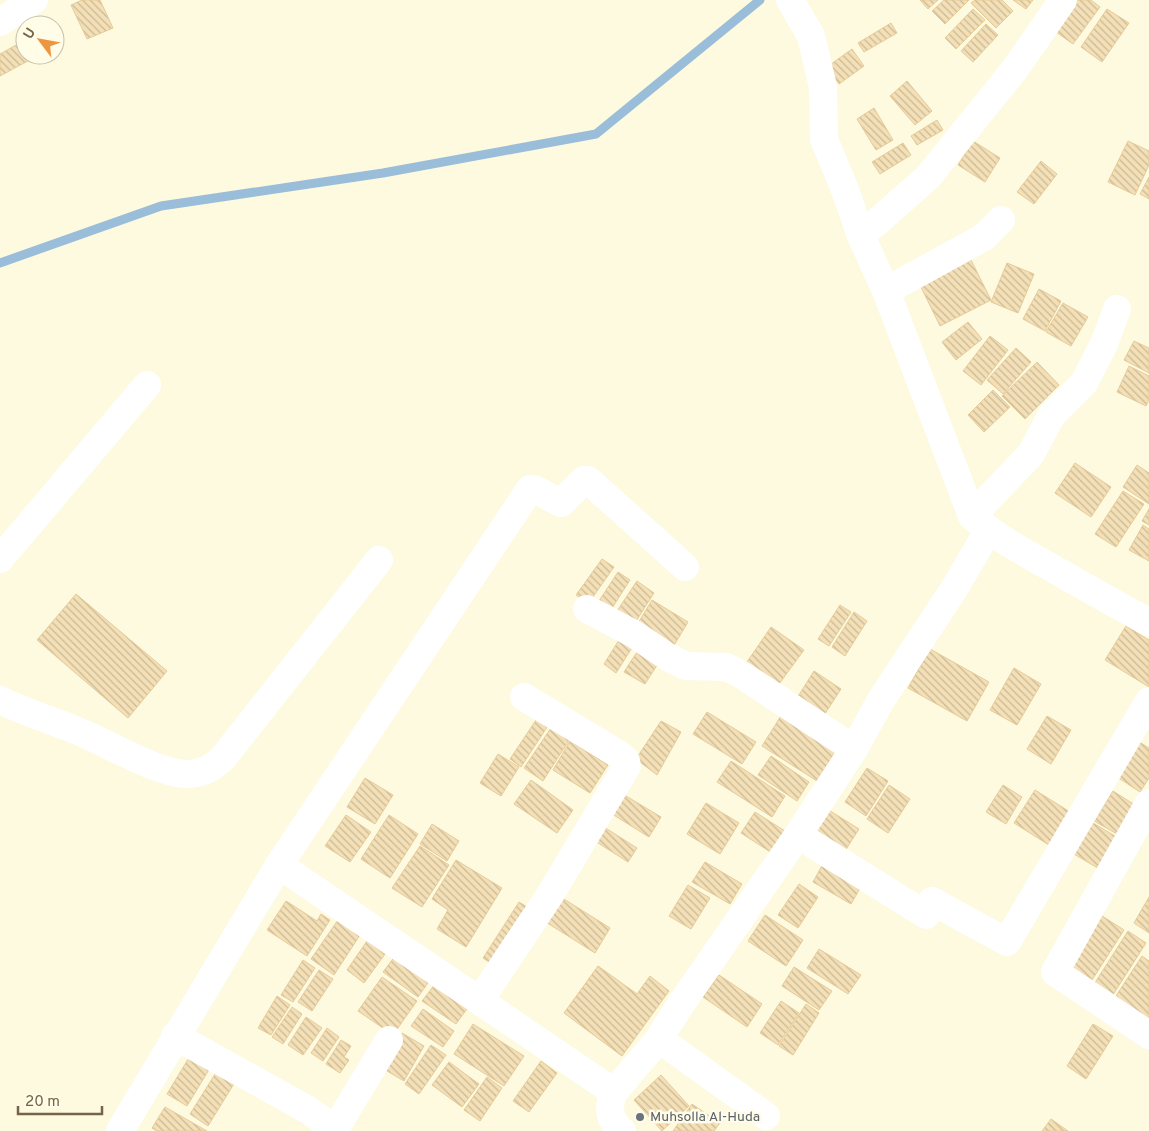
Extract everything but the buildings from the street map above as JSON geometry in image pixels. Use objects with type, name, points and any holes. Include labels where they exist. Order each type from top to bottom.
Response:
[{"type":"street","points":[[0,22],[34,0]]},
{"type":"street","points":[[790,0],[811,36],[823,87],[824,139],[861,236],[886,291],[980,524],[1115,605],[1149,622]]},
{"type":"street","points":[[861,236],[928,177],[1015,69],[1063,0]]},
{"type":"street","points":[[886,291],[984,238],[1001,220]]},
{"type":"street","points":[[622,1131],[614,1124],[609,1103],[614,1092],[659,1039],[854,750],[881,700],[954,589],[980,524],[1031,454],[1051,416],[1084,383],[1104,344],[1117,309]]},
{"type":"street","points":[[0,559],[147,385]]},
{"type":"street","points":[[120,1131],[279,864],[530,489],[534,488],[560,503],[584,480],[588,480],[685,567]]},
{"type":"street","points":[[0,700],[89,736],[138,760],[188,774],[213,768],[223,758],[380,560]]},
{"type":"street","points":[[586,609],[634,634],[668,657],[686,666],[727,667],[742,675],[854,750]]},
{"type":"street","points":[[480,1000],[550,895],[627,766],[626,761],[620,755],[524,696]]},
{"type":"street","points":[[798,835],[926,915],[932,900],[1006,942],[1149,701]]},
{"type":"street","points":[[1149,803],[1055,972],[1149,1035]]},
{"type":"street","points":[[279,864],[614,1092]]},
{"type":"street","points":[[175,1036],[308,1110],[328,1124],[333,1131],[390,1040]]},
{"type":"street","points":[[659,1039],[766,1116]]},
{"type":"waterway","points":[[0,263],[161,206],[383,173],[596,134],[760,0]]},
{"type":"place","name":"Muhsolla Al-Huda","points":[[640,1117]]}]
